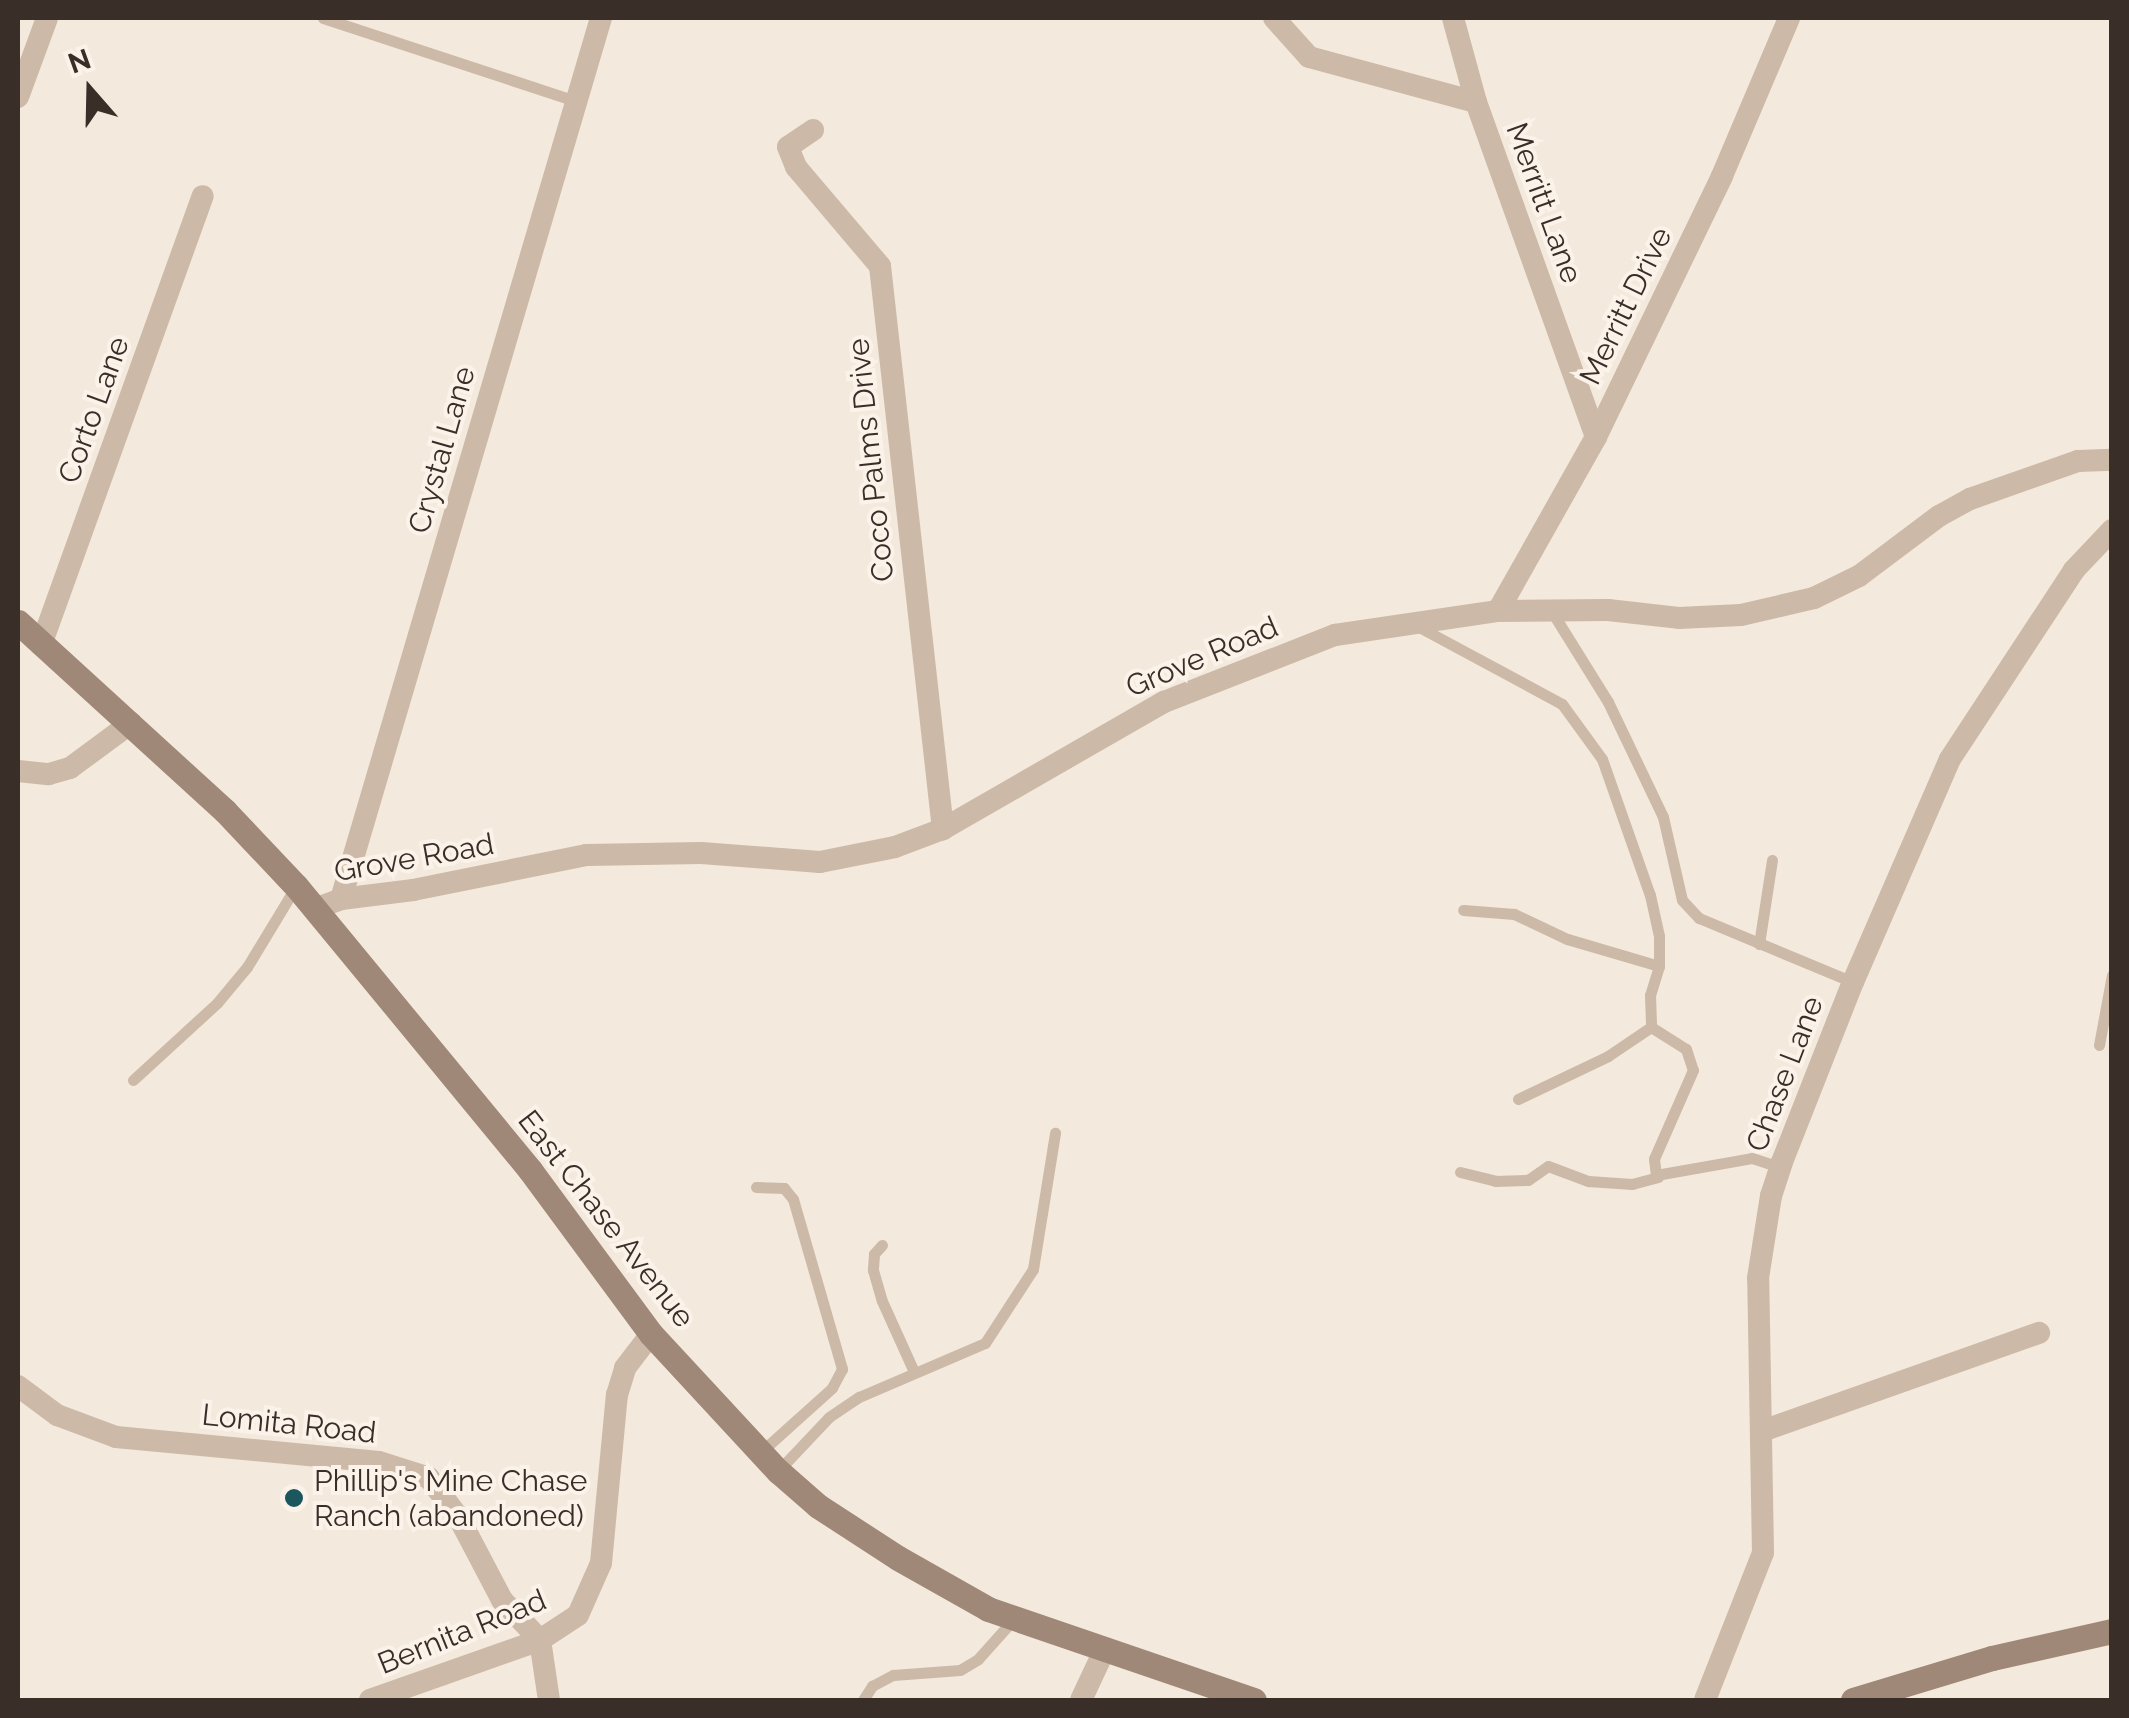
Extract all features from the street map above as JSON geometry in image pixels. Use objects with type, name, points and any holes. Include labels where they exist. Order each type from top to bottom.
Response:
[{"type":"main road","name":"East Chase Avenue","points":[[18,622],[225,811],[296,886],[530,1170],[652,1334],[768,1462],[818,1506],[898,1558],[1013,1620],[1254,1700]]},
{"type":"main road","points":[[1853,1700],[1891,1695],[1992,1658],[2112,1631]]},
{"type":"street","points":[[18,97],[47,18]]},
{"type":"street","name":"Crystal Lane","points":[[341,899],[600,18]]},
{"type":"street","name":"Merritt Lane","points":[[1274,18],[1309,57],[1476,102]]},
{"type":"street","name":"Merritt Lane","points":[[1453,18],[1476,102],[1596,437]]},
{"type":"street","name":"Merritt Drive","points":[[1498,611],[1596,437],[1717,186],[1789,18]]},
{"type":"street","name":"Coco Palms Drive","points":[[813,130],[788,147],[796,167],[880,266],[943,829]]},
{"type":"street","name":"Corto Lane","points":[[41,645],[203,196]]},
{"type":"street","name":"Grove Road","points":[[314,909],[341,899],[625,852],[820,862],[895,848],[943,829],[1076,750],[1226,674],[1336,635],[1498,611],[1550,609],[1680,618],[1740,616],[1814,598],[1859,576],[1938,516],[1970,499],[2078,461],[2112,460]]},
{"type":"street","name":"Chase Lane","points":[[1704,1700],[1763,1552],[1758,1278],[1780,1167],[1853,982],[1950,759],[2074,570],[2112,530]]},
{"type":"street","points":[[18,770],[49,774],[70,768],[131,723]]},
{"type":"street","name":"Bernita Road","points":[[370,1700],[540,1640],[578,1615],[601,1563],[617,1395],[625,1368],[652,1334]]},
{"type":"street","points":[[1762,1432],[2039,1334]]},
{"type":"street","name":"Lomita Road","points":[[18,1386],[56,1415],[116,1437],[379,1462],[430,1478],[458,1518],[502,1600],[540,1640]]},
{"type":"street","points":[[540,1640],[549,1700]]},
{"type":"street","points":[[1081,1700],[1104,1652]]},
{"type":"lane","points":[[323,18],[576,102]]},
{"type":"lane","points":[[1550,609],[1608,702],[1662,817],[1682,900],[1700,918],[1853,982]]},
{"type":"lane","points":[[1411,622],[1562,704],[1602,759],[1629,844],[1650,894],[1660,936],[1659,966],[1650,995],[1651,1027]]},
{"type":"lane","points":[[1759,944],[1772,860]]},
{"type":"lane","points":[[133,1080],[218,1004],[247,967],[296,886]]},
{"type":"lane","points":[[1463,910],[1514,914],[1610,954],[1659,966]]},
{"type":"lane","points":[[2098,1045],[2112,975]]},
{"type":"lane","points":[[1518,1100],[1608,1056],[1651,1027]]},
{"type":"lane","points":[[1651,1027],[1686,1048],[1693,1070],[1654,1159],[1658,1177]]},
{"type":"lane","points":[[768,1462],[859,1397],[986,1343],[1033,1269],[1056,1133]]},
{"type":"lane","points":[[1460,1172],[1495,1181],[1528,1180],[1548,1166],[1588,1181],[1632,1184],[1752,1158],[1780,1167]]},
{"type":"lane","points":[[756,1188],[784,1188],[793,1200],[842,1369],[832,1388],[768,1462]]},
{"type":"lane","points":[[882,1244],[874,1254],[873,1270],[914,1372]]},
{"type":"lane","points":[[863,1700],[872,1686],[893,1675],[960,1670],[978,1659],[1013,1620]]},
{"type":"place","name":"Phillip's Mine Chase Ranch (abandoned)","points":[[294,1498]]}]
